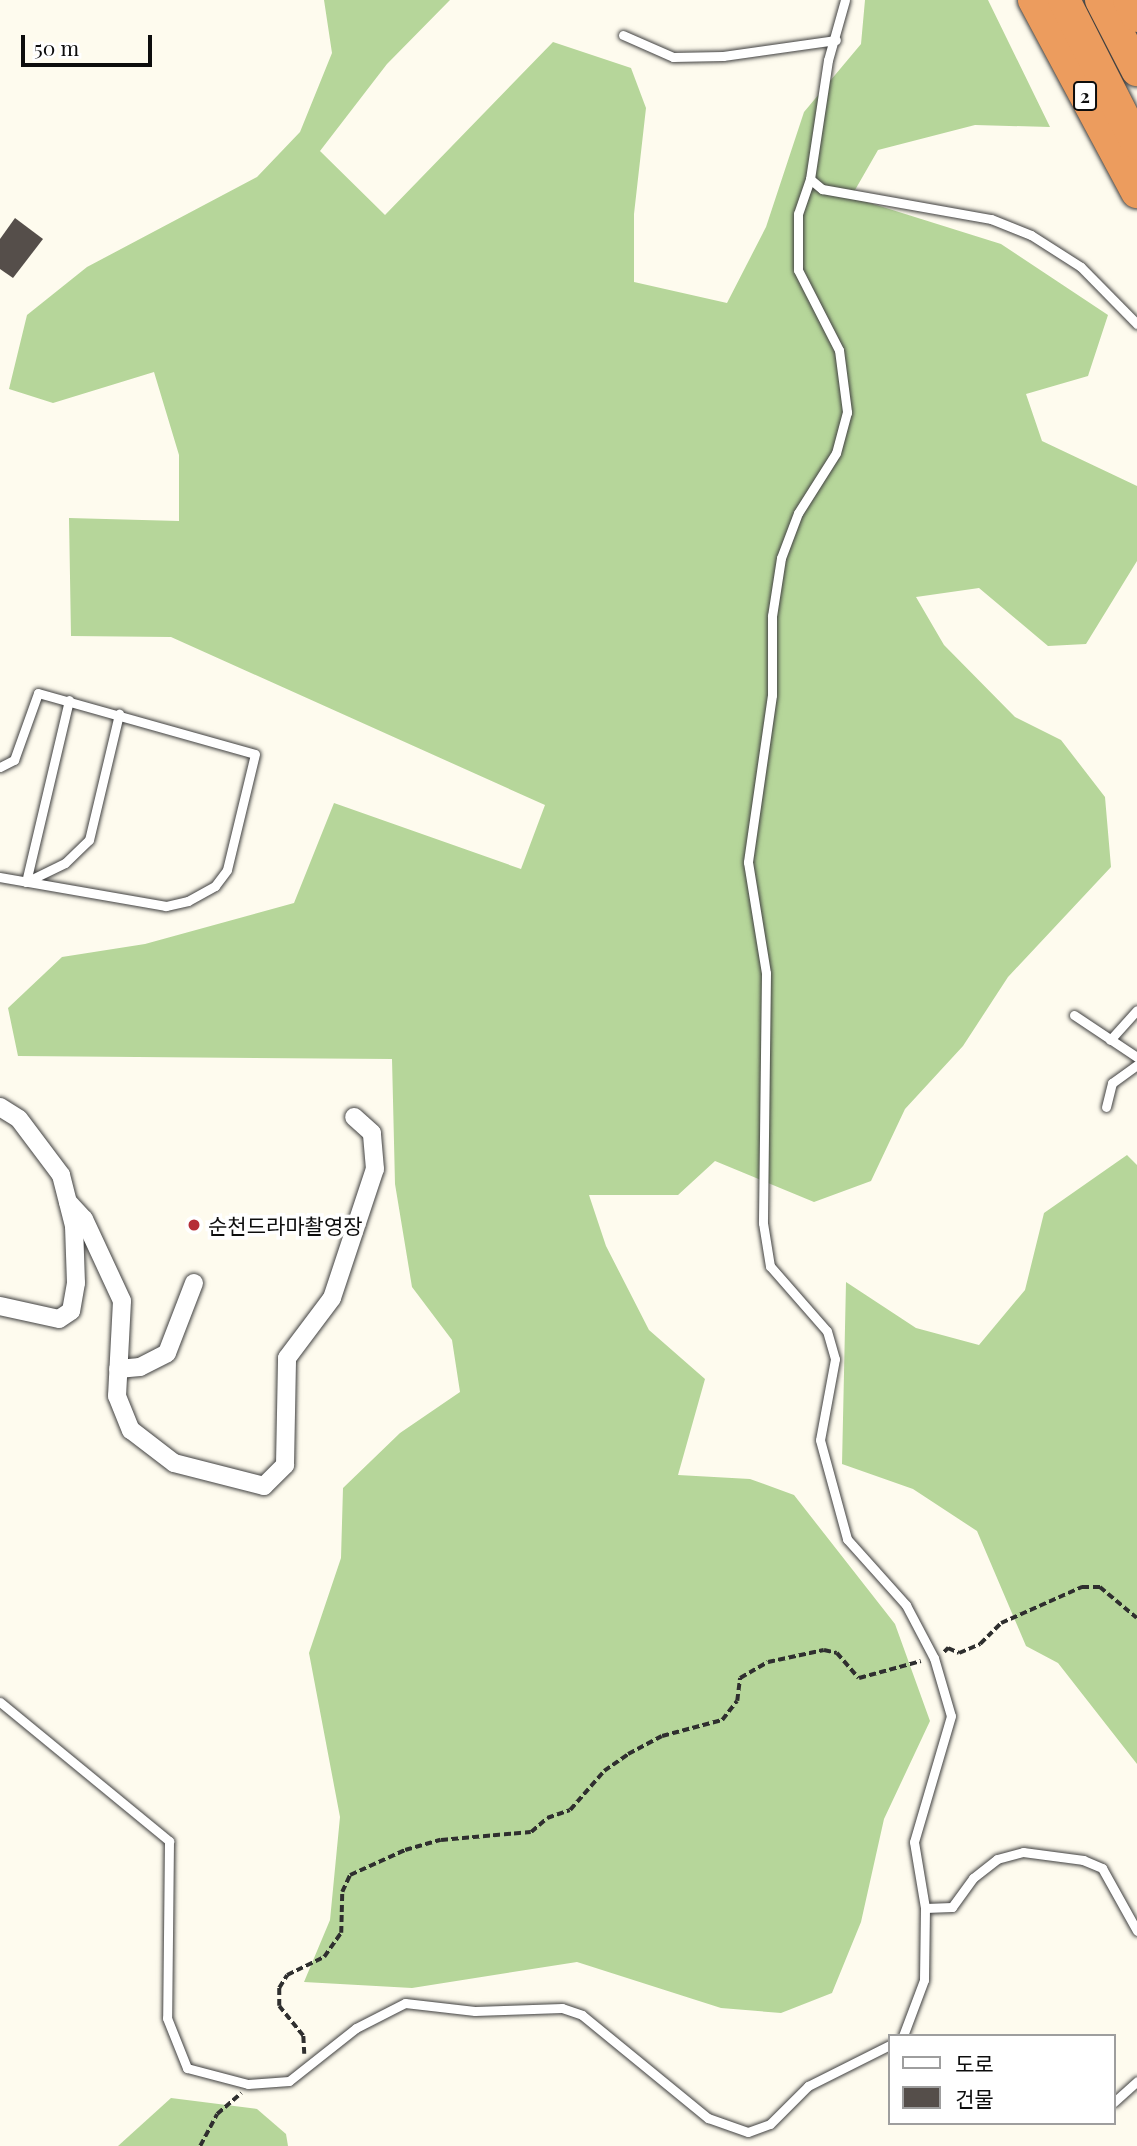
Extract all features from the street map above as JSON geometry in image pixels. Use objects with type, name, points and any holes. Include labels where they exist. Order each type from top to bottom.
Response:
[{"type":"highway","name":"2","points":[[1034,0],[1137,192]]},
{"type":"highway","points":[[1064,0],[1137,144]]},
{"type":"highway","points":[[1101,0],[1137,69]]},
{"type":"highway","points":[[1129,0],[1137,16]]},
{"type":"street","points":[[0,1107],[19,1119],[44,1148],[61,1175],[68,1202],[75,1283],[71,1311],[59,1319],[0,1306]]},
{"type":"street","points":[[68,1202],[84,1219],[122,1301],[118,1369],[124,1416],[158,1455],[253,1485],[264,1486],[277,1476],[285,1465],[287,1358],[332,1298],[375,1169],[372,1133],[354,1117]]},
{"type":"street","points":[[118,1369],[140,1367],[167,1353],[194,1283]]},
{"type":"lane","points":[[845,0],[810,180],[799,214],[797,270],[839,350],[847,412],[836,453],[798,513],[785,547],[772,616],[772,695],[748,862],[766,973],[763,1223],[770,1266],[827,1331],[835,1359],[820,1440],[847,1539],[906,1605],[934,1658],[951,1716],[914,1842],[925,1908],[924,1980],[904,2034]]},
{"type":"lane","points":[[623,35],[673,57],[723,56],[836,40]]},
{"type":"lane","points":[[810,180],[822,189],[991,219],[1031,235],[1081,267],[1137,324]]},
{"type":"lane","points":[[0,767],[14,760],[38,693],[254,754],[227,870],[215,886],[166,906],[0,877]]},
{"type":"lane","points":[[26,882],[69,700]]},
{"type":"lane","points":[[26,882],[65,863],[89,840],[119,714]]},
{"type":"lane","points":[[1110,1040],[1137,1010]]},
{"type":"lane","points":[[1074,1015],[1137,1057]]},
{"type":"lane","points":[[1106,1107],[1112,1083],[1137,1065]]},
{"type":"lane","points":[[0,1702],[169,1841],[167,2018],[187,2068],[248,2084],[289,2081],[356,2028],[405,2003],[430,2002],[475,2011],[562,2008],[582,2015],[708,2118],[748,2132],[770,2124],[808,2086],[888,2047]]},
{"type":"lane","points":[[925,1908],[952,1907],[972,1878],[997,1859],[1023,1852],[1083,1860],[1102,1868],[1137,1931]]},
{"type":"lane","points":[[1116,2100],[1137,2081]]},
{"type":"path","points":[[309,2065],[303,2036],[279,2006],[279,1988],[287,1975],[324,1957],[341,1933],[342,1892],[350,1875],[441,1840],[531,1832],[547,1818],[570,1810],[604,1771],[628,1754],[671,1732],[722,1720],[737,1701],[740,1678],[768,1662],[824,1650],[845,1660],[859,1678],[934,1658],[948,1648],[959,1653],[980,1644],[1001,1623],[1082,1587],[1100,1587],[1137,1618]]},
{"type":"path","points":[[200,2146],[218,2114],[248,2084]]},
{"type":"green space","points":[[324,0],[450,0],[387,64],[320,151],[385,215],[553,42],[631,68],[646,108],[634,214],[634,282],[727,303],[766,227],[804,112],[861,44],[865,0],[988,0],[1050,127],[975,125],[878,150],[851,197],[1001,244],[1108,315],[1088,376],[1026,394],[1042,441],[1137,486],[1137,561],[1086,644],[1048,646],[979,588],[916,597],[944,645],[1015,717],[1061,740],[1105,797],[1111,867],[1008,977],[963,1046],[905,1109],[871,1181],[814,1202],[715,1161],[678,1195],[589,1195],[606,1246],[649,1330],[705,1379],[678,1475],[750,1479],[794,1495],[895,1624],[930,1721],[884,1819],[861,1922],[832,1993],[781,2013],[721,2008],[577,1962],[412,1988],[304,1982],[330,1920],[340,1817],[309,1653],[341,1558],[343,1488],[400,1433],[460,1392],[452,1340],[412,1287],[395,1184],[392,1059],[18,1056],[8,1008],[62,957],[145,944],[294,903],[334,803],[521,869],[545,805],[171,637],[71,636],[69,518],[179,521],[179,455],[154,372],[53,403],[9,389],[27,315],[87,267],[257,177],[300,132],[332,53]]},
{"type":"green space","points":[[1127,1155],[1137,1165],[1137,1764],[1058,1663],[1026,1646],[977,1531],[913,1489],[842,1464],[846,1282],[916,1328],[979,1345],[1025,1290],[1044,1213]]},
{"type":"green space","points":[[171,2098],[257,2109],[286,2134],[288,2146],[118,2146]]},
{"type":"building","points":[[15,218],[43,239],[13,278],[0,269],[0,239]]},
{"type":"place","name":"순천드라마촬영장","points":[[194,1225]]}]
